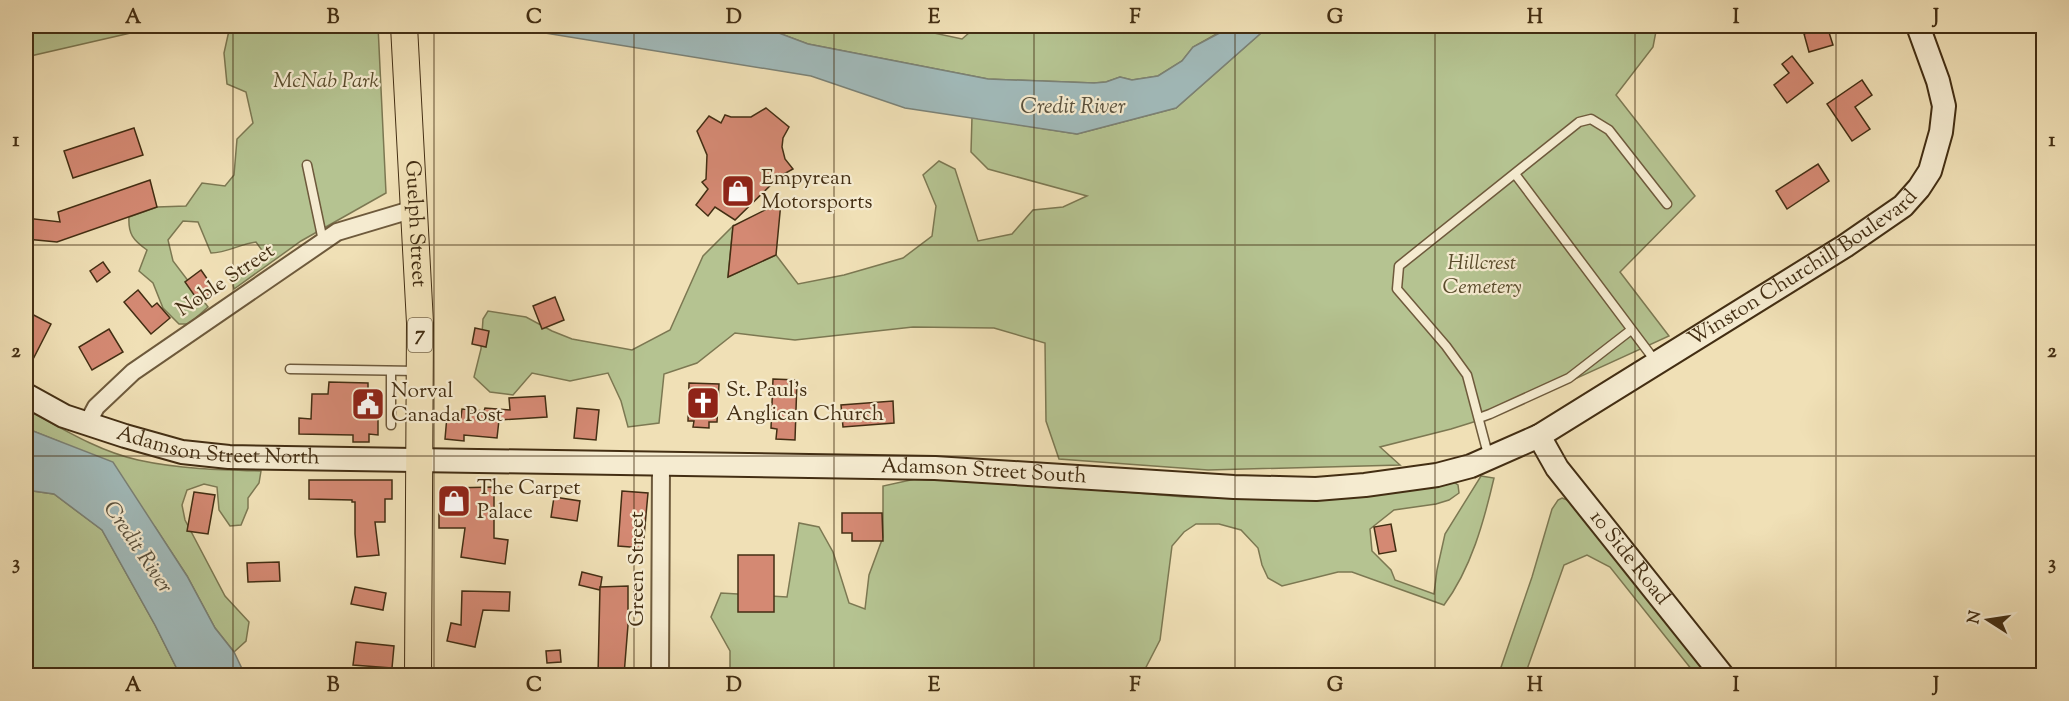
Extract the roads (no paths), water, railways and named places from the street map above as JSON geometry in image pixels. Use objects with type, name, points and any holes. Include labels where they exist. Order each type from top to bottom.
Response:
[{"type":"main road","name":"Winston Churchill Boulevard","points":[[1539,436],[1845,246],[1903,206],[1930,171],[1936,153],[1944,106],[1938,81],[1918,26]]},
{"type":"main road","name":"Guelph Street","points":[[404,31],[420,324],[417,675]]},
{"type":"main road","name":"Adamson Street North","points":[[26,395],[64,416],[182,452],[229,458],[419,461]]},
{"type":"main road","name":"Adamson Street South","points":[[419,461],[935,468],[1234,487],[1316,489],[1437,475],[1471,466],[1539,436]]},
{"type":"main road","name":"10 Side Road","points":[[1539,436],[1557,468],[1723,675]]},
{"type":"street","name":"Noble Street","points":[[87,424],[96,407],[133,372],[337,232],[414,209]]},
{"type":"street","name":"Green Street","points":[[660,675],[661,463]]},
{"type":"lane","points":[[1490,458],[1467,375],[1446,346],[1397,289],[1399,266],[1580,122],[1591,119],[1609,130],[1667,204]]},
{"type":"lane","points":[[307,165],[323,242]]},
{"type":"lane","points":[[1515,174],[1656,363]]},
{"type":"lane","points":[[1479,418],[1569,378],[1631,330]]},
{"type":"lane","points":[[290,369],[420,371]]},
{"type":"lane","points":[[391,371],[391,425]]},
{"type":"water","name":"Credit River","points":[[502,26],[760,26],[808,44],[988,79],[1094,83],[1120,77],[1132,80],[1158,76],[1182,61],[1193,47],[1220,33],[1226,26],[1269,26],[1176,108],[1077,134],[905,108],[811,76]]},
{"type":"water","name":"Credit River","points":[[33,431],[113,462],[187,576],[215,628],[234,652],[245,675],[180,675],[102,530],[54,494],[26,490],[26,432]]},
{"type":"place","name":"Empyrean Motorsports","points":[[738,191]]},
{"type":"place","name":"St. Paul's Anglican Church","points":[[703,403]]},
{"type":"place","name":"Norval Canada Post","points":[[368,404]]},
{"type":"place","name":"The Carpet Palace","points":[[454,501]]},
{"type":"park label","name":"McNab Park","points":[[326,82]]},
{"type":"park label","name":"Hillcrest Cemetery","points":[[1482,276]]}]
